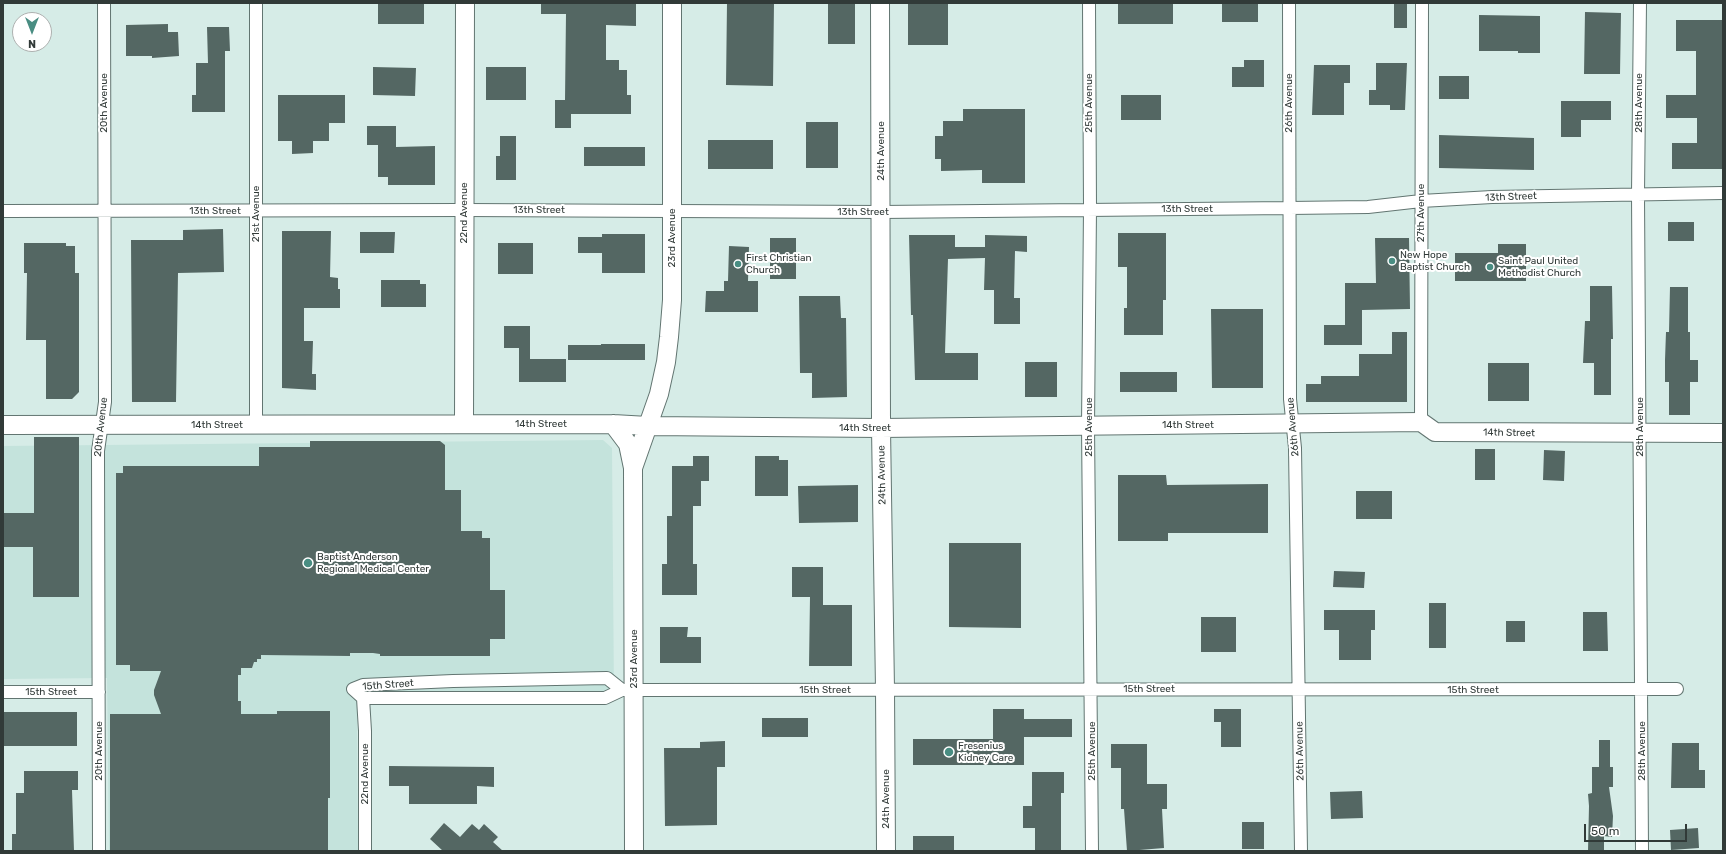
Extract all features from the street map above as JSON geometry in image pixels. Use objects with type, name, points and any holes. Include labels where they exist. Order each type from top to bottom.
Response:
[{"type":"main road","name":"22nd Avenue","points":[[464,424],[465,3]]},
{"type":"main road","name":"23rd Avenue","points":[[633,468],[658,394],[666,362],[669,337],[672,300],[672,3]]},
{"type":"main road","name":"24th Avenue","points":[[880,3],[881,428],[886,851]]},
{"type":"main road","name":"14th Street","points":[[3,425],[613,424],[648,426],[881,428],[1421,422],[1435,432],[1640,434],[1723,433]]},
{"type":"main road","name":"23rd Avenue","points":[[613,424],[628,444],[633,468],[628,690],[634,851]]},
{"type":"street","name":"20th Avenue","points":[[99,851],[98,451],[105,402],[104,3]]},
{"type":"street","name":"21st Avenue","points":[[256,3],[256,424]]},
{"type":"street","name":"25th Avenue","points":[[1089,3],[1090,209],[1088,426],[1092,688],[1092,851]]},
{"type":"street","name":"26th Avenue","points":[[1289,3],[1290,399],[1295,456],[1301,851]]},
{"type":"street","name":"27th Avenue","points":[[1421,422],[1422,3]]},
{"type":"street","name":"28th Avenue","points":[[1640,3],[1638,194],[1642,851]]},
{"type":"street","name":"13th Street","points":[[3,211],[465,210],[881,212],[1289,208],[1368,207],[1421,201],[1492,198],[1723,193]]},
{"type":"street","name":"15th Street","points":[[628,690],[607,678],[385,684],[363,685],[353,689],[363,698],[605,698],[628,690],[1092,688],[1299,690],[1677,689]]},
{"type":"street","name":"15th Street","points":[[3,692],[99,692]]},
{"type":"street","name":"22nd Avenue","points":[[363,698],[365,731],[365,851]]},
{"type":"shaded area","name":"Baptist Anderson Regional Medical Center","points":[[603,440],[612,448],[614,698],[357,701],[358,851],[109,851],[107,678],[3,679],[3,446]]},
{"type":"building","points":[[378,3],[424,3],[424,24],[378,24]]},
{"type":"building","points":[[541,3],[636,3],[636,26],[606,25],[606,60],[619,60],[619,70],[627,70],[627,95],[631,95],[631,114],[571,114],[571,128],[555,128],[555,100],[565,100],[566,14],[541,14]]},
{"type":"building","points":[[727,3],[774,3],[773,86],[726,85]]},
{"type":"building","points":[[828,3],[855,3],[855,44],[828,44]]},
{"type":"building","points":[[908,3],[948,3],[948,45],[908,45]]},
{"type":"building","points":[[1118,3],[1173,3],[1173,24],[1118,24]]},
{"type":"building","points":[[1222,3],[1258,3],[1258,22],[1222,22]]},
{"type":"building","points":[[1394,3],[1407,3],[1407,28],[1394,28]]},
{"type":"building","points":[[1585,12],[1621,13],[1620,74],[1584,74]]},
{"type":"building","points":[[1479,15],[1540,16],[1540,53],[1518,53],[1518,51],[1479,51]]},
{"type":"building","points":[[1676,20],[1723,20],[1723,169],[1672,169],[1672,143],[1697,143],[1697,118],[1666,118],[1666,95],[1696,95],[1696,51],[1676,51]]},
{"type":"building","points":[[168,24],[168,32],[178,32],[179,56],[152,58],[152,56],[126,56],[126,25]]},
{"type":"building","points":[[207,27],[229,27],[230,51],[225,51],[225,112],[192,112],[192,95],[196,95],[196,63],[208,63]]},
{"type":"building","points":[[1244,60],[1264,60],[1264,87],[1232,87],[1232,67],[1244,67]]},
{"type":"building","points":[[1376,63],[1407,63],[1405,110],[1390,110],[1390,105],[1369,105],[1369,90],[1376,90]]},
{"type":"building","points":[[1314,65],[1350,65],[1350,83],[1344,83],[1344,115],[1312,115]]},
{"type":"building","points":[[373,67],[416,68],[415,96],[373,95]]},
{"type":"building","points":[[486,67],[526,67],[526,100],[486,100]]},
{"type":"building","points":[[1439,76],[1469,76],[1469,99],[1439,99]]},
{"type":"building","points":[[278,95],[345,95],[345,123],[329,123],[329,141],[313,141],[313,153],[292,154],[292,141],[278,141]]},
{"type":"building","points":[[1121,95],[1161,95],[1161,120],[1121,120]]},
{"type":"building","points":[[1561,101],[1611,101],[1611,120],[1581,120],[1581,137],[1561,137]]},
{"type":"building","points":[[963,109],[1025,109],[1025,183],[982,183],[982,170],[941,171],[941,159],[935,159],[935,136],[943,136],[943,121],[963,121]]},
{"type":"building","points":[[806,122],[838,122],[838,168],[806,168]]},
{"type":"building","points":[[367,126],[396,126],[396,147],[435,146],[435,185],[388,185],[388,177],[378,177],[378,145],[367,145]]},
{"type":"building","points":[[1439,135],[1534,138],[1534,170],[1439,168]]},
{"type":"building","points":[[500,136],[516,136],[516,180],[496,180],[496,156],[500,156]]},
{"type":"building","points":[[708,140],[773,140],[773,169],[708,169]]},
{"type":"building","points":[[584,147],[645,147],[645,166],[584,166]]},
{"type":"building","points":[[1668,222],[1694,222],[1694,241],[1668,241]]},
{"type":"building","points":[[223,229],[224,272],[178,273],[176,402],[132,402],[131,240],[183,240],[183,230]]},
{"type":"building","points":[[282,231],[331,231],[330,277],[338,278],[338,289],[340,289],[340,308],[304,308],[304,341],[313,341],[312,374],[316,374],[316,390],[282,388]]},
{"type":"building","points":[[360,232],[395,232],[394,253],[360,253]]},
{"type":"building","points":[[1118,233],[1166,233],[1166,300],[1163,300],[1163,335],[1124,335],[1124,308],[1127,308],[1127,267],[1118,267]]},
{"type":"building","points":[[602,234],[645,234],[645,273],[602,273],[602,253],[578,253],[578,237],[602,237]]},
{"type":"building","points":[[909,235],[955,235],[955,247],[985,247],[985,235],[1027,236],[1027,252],[1015,251],[1014,298],[1020,298],[1020,324],[994,324],[994,290],[984,290],[985,258],[948,259],[945,353],[978,353],[978,380],[915,380],[913,315],[911,315]]},
{"type":"building","points":[[770,238],[796,238],[796,279],[770,279]]},
{"type":"building","name":"New Hope Baptist Church","points":[[1375,238],[1409,238],[1410,309],[1362,310],[1362,345],[1324,345],[1324,325],[1345,325],[1345,283],[1376,283]]},
{"type":"building","points":[[24,243],[66,243],[66,246],[75,246],[75,273],[79,273],[79,392],[72,399],[46,399],[46,340],[26,340],[27,273],[24,273]]},
{"type":"building","points":[[498,243],[533,243],[533,274],[498,274]]},
{"type":"building","name":"Saint Paul United Methodist Church","points":[[1498,244],[1526,244],[1526,281],[1455,281],[1455,253],[1498,253]]},
{"type":"building","name":"First Christian Church","points":[[729,246],[749,247],[748,281],[758,281],[758,312],[705,312],[706,291],[724,291],[724,281],[728,281]]},
{"type":"building","points":[[381,280],[420,280],[420,284],[426,284],[426,307],[381,307]]},
{"type":"building","points":[[1590,286],[1612,286],[1613,339],[1611,339],[1611,395],[1594,395],[1594,363],[1583,363],[1585,321],[1590,321]]},
{"type":"building","points":[[1670,287],[1688,287],[1688,332],[1690,332],[1690,360],[1698,360],[1698,382],[1690,382],[1690,415],[1669,415],[1669,382],[1665,382],[1665,360],[1666,332],[1669,332]]},
{"type":"building","points":[[799,296],[840,296],[841,318],[846,318],[847,397],[812,398],[812,373],[800,373]]},
{"type":"building","points":[[1211,309],[1263,309],[1263,388],[1212,388]]},
{"type":"building","points":[[504,326],[530,326],[530,359],[566,359],[566,382],[519,382],[519,348],[504,348]]},
{"type":"building","points":[[1392,332],[1407,332],[1407,402],[1306,402],[1306,384],[1321,384],[1321,376],[1359,376],[1359,354],[1392,354]]},
{"type":"building","points":[[645,344],[645,360],[568,360],[568,345]]},
{"type":"building","points":[[1025,362],[1057,362],[1057,397],[1025,397]]},
{"type":"building","points":[[1488,363],[1529,363],[1529,401],[1488,401]]},
{"type":"building","points":[[1120,372],[1177,372],[1177,392],[1120,392]]},
{"type":"building","points":[[34,437],[79,437],[79,597],[33,597],[33,547],[3,547],[3,513],[34,513]]},
{"type":"building","points":[[310,441],[440,441],[445,445],[445,490],[461,490],[461,531],[482,531],[482,538],[490,538],[490,590],[505,590],[505,639],[490,639],[490,656],[380,656],[380,654],[373,653],[350,653],[350,656],[261,655],[261,659],[257,659],[257,662],[254,662],[252,668],[241,668],[241,675],[238,675],[238,701],[241,701],[241,714],[277,714],[277,711],[330,711],[330,798],[328,798],[328,851],[110,851],[110,714],[161,714],[154,695],[154,690],[161,671],[130,671],[130,665],[116,665],[116,473],[123,473],[123,466],[259,466],[259,447],[310,447]]},
{"type":"building","points":[[1475,449],[1495,449],[1495,480],[1475,480]]},
{"type":"building","points":[[1544,450],[1565,451],[1564,481],[1543,480]]},
{"type":"building","points":[[693,456],[709,456],[709,481],[701,481],[701,506],[693,506],[693,564],[697,564],[697,595],[662,595],[662,564],[667,564],[667,516],[672,516],[672,466],[693,466]]},
{"type":"building","points":[[755,456],[779,456],[779,460],[788,460],[788,496],[755,496]]},
{"type":"building","points":[[1118,475],[1166,475],[1167,485],[1268,484],[1268,533],[1168,533],[1168,541],[1118,541]]},
{"type":"building","points":[[858,485],[858,522],[799,523],[798,486]]},
{"type":"building","points":[[1356,491],[1392,491],[1392,519],[1356,519]]},
{"type":"building","points":[[949,543],[1021,543],[1021,628],[949,627]]},
{"type":"building","points":[[792,567],[823,567],[823,605],[852,605],[852,666],[809,666],[810,597],[792,597]]},
{"type":"building","points":[[1334,571],[1365,572],[1364,588],[1333,587]]},
{"type":"building","points":[[1429,603],[1446,603],[1446,648],[1429,648]]},
{"type":"building","points":[[1324,610],[1375,610],[1375,630],[1371,630],[1371,660],[1339,660],[1339,630],[1324,630]]},
{"type":"building","points":[[1583,612],[1607,612],[1608,651],[1583,651]]},
{"type":"building","points":[[1201,617],[1236,617],[1236,652],[1201,652]]},
{"type":"building","points":[[1506,621],[1525,621],[1525,642],[1506,642]]},
{"type":"building","points":[[660,627],[688,627],[687,637],[701,637],[701,663],[660,663]]},
{"type":"building","points":[[993,709],[1024,709],[1024,719],[1072,719],[1072,737],[1024,737],[1024,765],[913,765],[913,739],[993,739]]},
{"type":"building","points":[[1214,709],[1241,709],[1241,747],[1221,747],[1221,722],[1214,722]]},
{"type":"building","points":[[3,712],[77,712],[77,746],[3,746]]},
{"type":"building","points":[[762,718],[808,718],[808,737],[762,737]]},
{"type":"building","points":[[1599,740],[1610,740],[1610,767],[1613,767],[1613,787],[1609,787],[1613,816],[1612,837],[1604,836],[1604,851],[1588,851],[1588,794],[1592,793],[1592,767],[1599,767]]},
{"type":"building","points":[[725,741],[725,767],[717,767],[717,825],[665,826],[664,748],[700,748],[700,742]]},
{"type":"building","points":[[1672,743],[1699,743],[1699,770],[1705,770],[1705,788],[1671,788]]},
{"type":"building","points":[[1111,744],[1147,744],[1147,784],[1167,784],[1167,809],[1162,809],[1164,848],[1127,851],[1124,809],[1121,809],[1121,768],[1111,768]]},
{"type":"building","points":[[389,766],[494,767],[494,787],[477,786],[477,804],[409,804],[409,786],[389,786]]},
{"type":"building","points":[[24,771],[78,771],[78,790],[72,790],[74,851],[12,851],[12,834],[16,834],[16,793],[24,793]]},
{"type":"building","points":[[1032,772],[1064,772],[1064,793],[1061,793],[1061,851],[1035,851],[1035,828],[1023,828],[1023,806],[1032,806]]},
{"type":"building","points":[[1362,791],[1363,818],[1331,819],[1330,792]]},
{"type":"building","points":[[1242,822],[1264,822],[1264,849],[1242,849]]},
{"type":"building","points":[[444,823],[460,837],[472,824],[479,830],[484,824],[498,837],[493,842],[503,851],[443,851],[430,839]]},
{"type":"building","points":[[1698,828],[1699,848],[1671,850],[1670,830]]},
{"type":"building","points":[[913,836],[954,836],[954,851],[913,851]]},
{"type":"place","name":"New Hope Baptist Church","points":[[1392,261]]},
{"type":"place","name":"First Christian Church","points":[[738,264]]},
{"type":"place","name":"Saint Paul United Methodist Church","points":[[1490,267]]},
{"type":"place","name":"Baptist Anderson Regional Medical Center","points":[[308,563]]},
{"type":"place","name":"Fresenius Kidney Care","points":[[949,752]]}]
